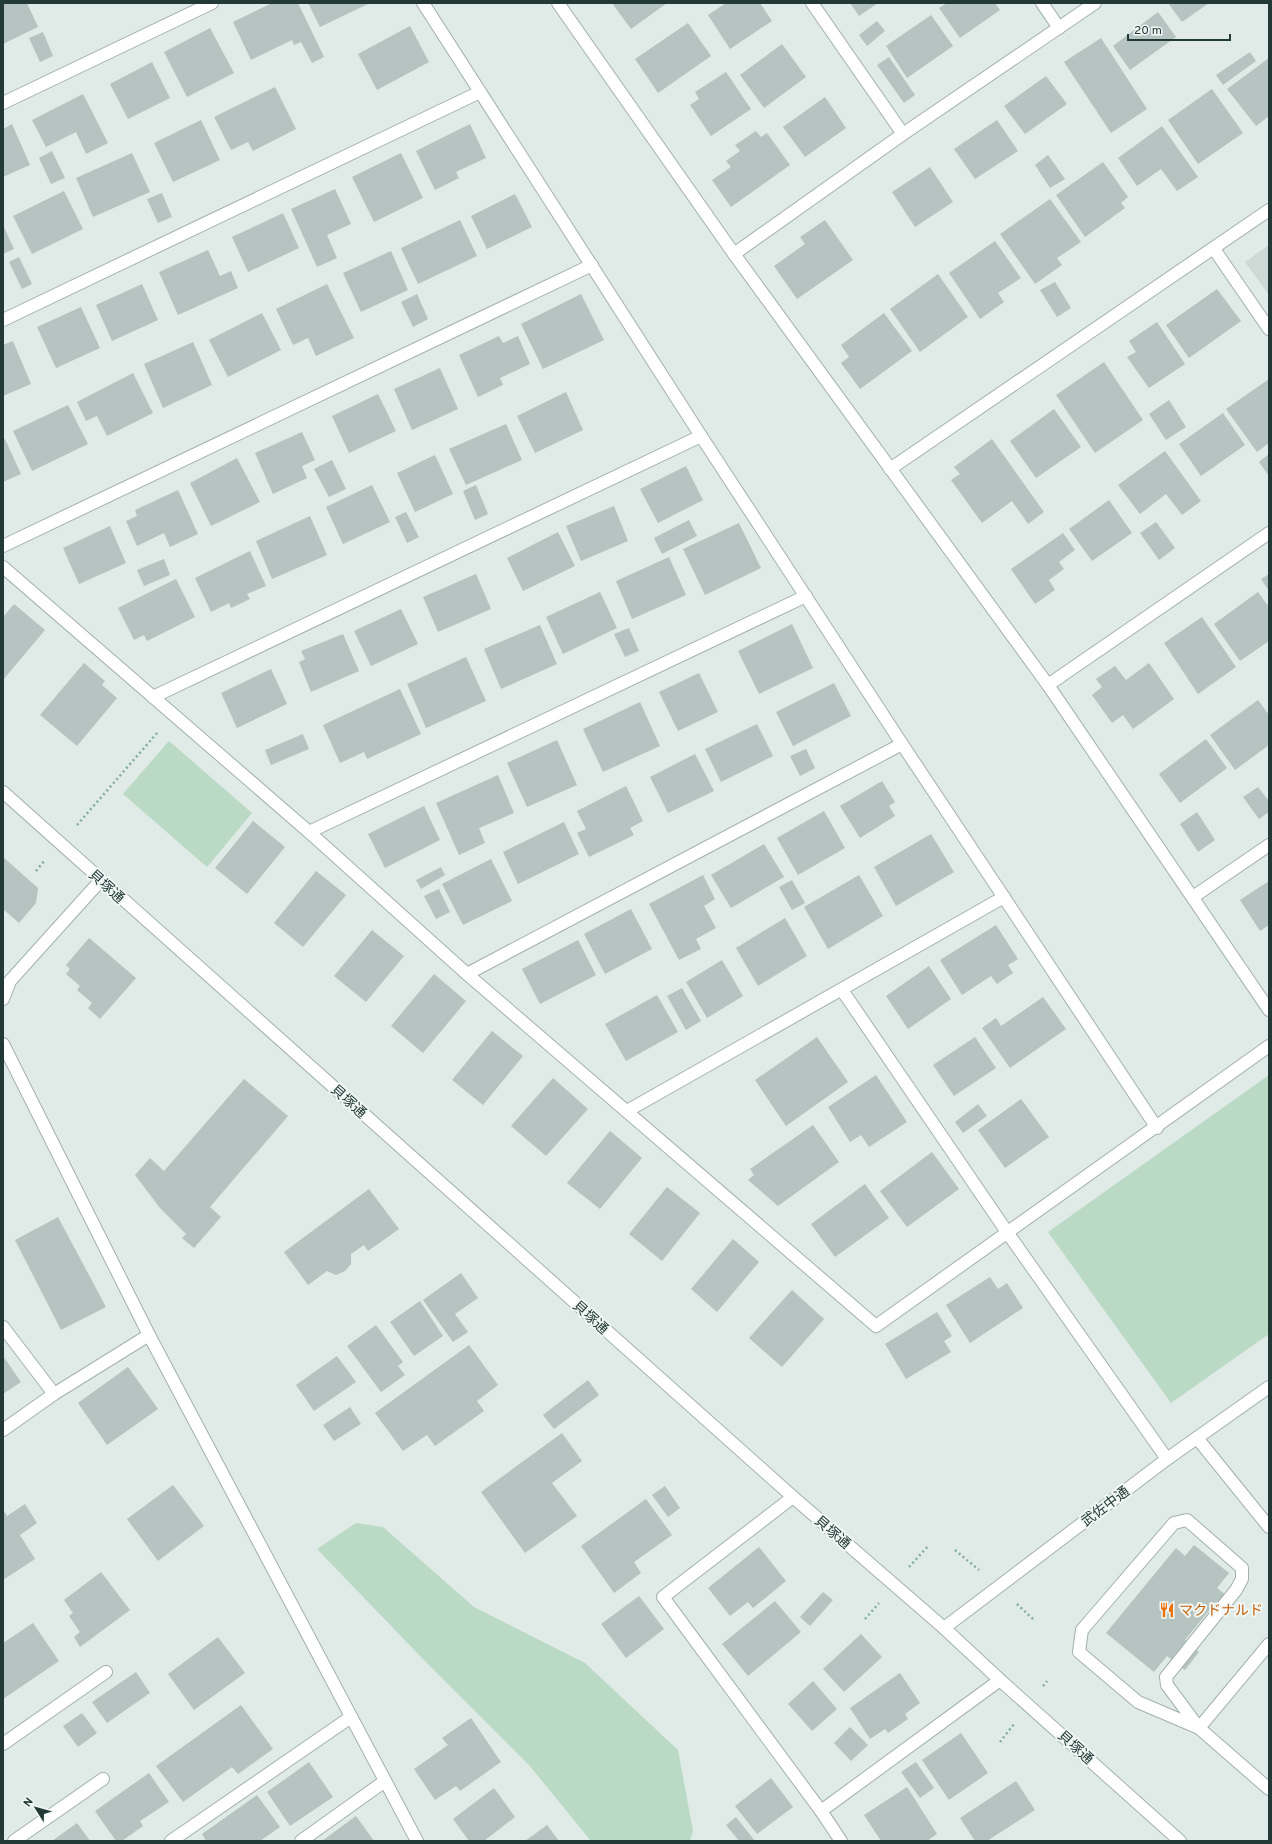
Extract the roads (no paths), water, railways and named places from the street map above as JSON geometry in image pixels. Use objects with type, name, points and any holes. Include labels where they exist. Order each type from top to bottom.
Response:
[{"type":"street","points":[[3,103],[212,3]]},
{"type":"street","points":[[423,3],[701,436],[902,744],[1157,1128]]},
{"type":"street","points":[[558,3],[734,254],[1048,685],[1269,1010]]},
{"type":"street","points":[[812,3],[903,134]]},
{"type":"street","points":[[1042,3],[1059,28]]},
{"type":"street","points":[[734,254],[903,134],[1095,3]]},
{"type":"street","points":[[3,320],[480,92]]},
{"type":"street","points":[[890,469],[1269,210]]},
{"type":"street","points":[[1214,249],[1269,329]]},
{"type":"street","points":[[3,546],[592,265]]},
{"type":"street","points":[[153,697],[701,436]]},
{"type":"street","points":[[1048,685],[1269,533]]},
{"type":"street","points":[[3,567],[309,832],[467,974],[876,1326],[1007,1232],[1157,1128],[1269,1046]]},
{"type":"street","points":[[309,832],[806,596]]},
{"type":"street","points":[[467,974],[902,744]]},
{"type":"street","name":"貝塚通","points":[[3,792],[793,1497],[944,1628],[1180,1841]]},
{"type":"street","points":[[1193,897],[1269,845]]},
{"type":"street","points":[[3,999],[10,981],[101,880]]},
{"type":"street","points":[[627,1111],[1004,897]]},
{"type":"street","points":[[842,990],[1007,1232],[1167,1459]]},
{"type":"street","points":[[3,1044],[149,1336],[417,1841]]},
{"type":"street","points":[[3,1327],[54,1394]]},
{"type":"street","points":[[3,1430],[54,1394],[149,1336]]},
{"type":"street","name":"武佐中通","points":[[944,1628],[1167,1459],[1269,1387]]},
{"type":"street","points":[[1197,1438],[1269,1527]]},
{"type":"street","points":[[793,1497],[663,1596],[821,1811],[841,1841]]},
{"type":"street","points":[[1200,1728],[1138,1702],[1079,1652],[1082,1630],[1174,1523],[1187,1520],[1242,1568],[1242,1579],[1236,1590],[1166,1677],[1167,1685],[1200,1728],[1269,1789]]},
{"type":"street","points":[[1200,1728],[1269,1644]]},
{"type":"street","points":[[3,1744],[106,1672]]},
{"type":"street","points":[[821,1811],[1000,1680]]},
{"type":"street","points":[[172,1841],[351,1717]]},
{"type":"street","points":[[14,1841],[103,1780]]},
{"type":"street","points":[[301,1841],[385,1781]]},
{"type":"place","name":"マクドナルド","points":[[1167,1610]]}]
